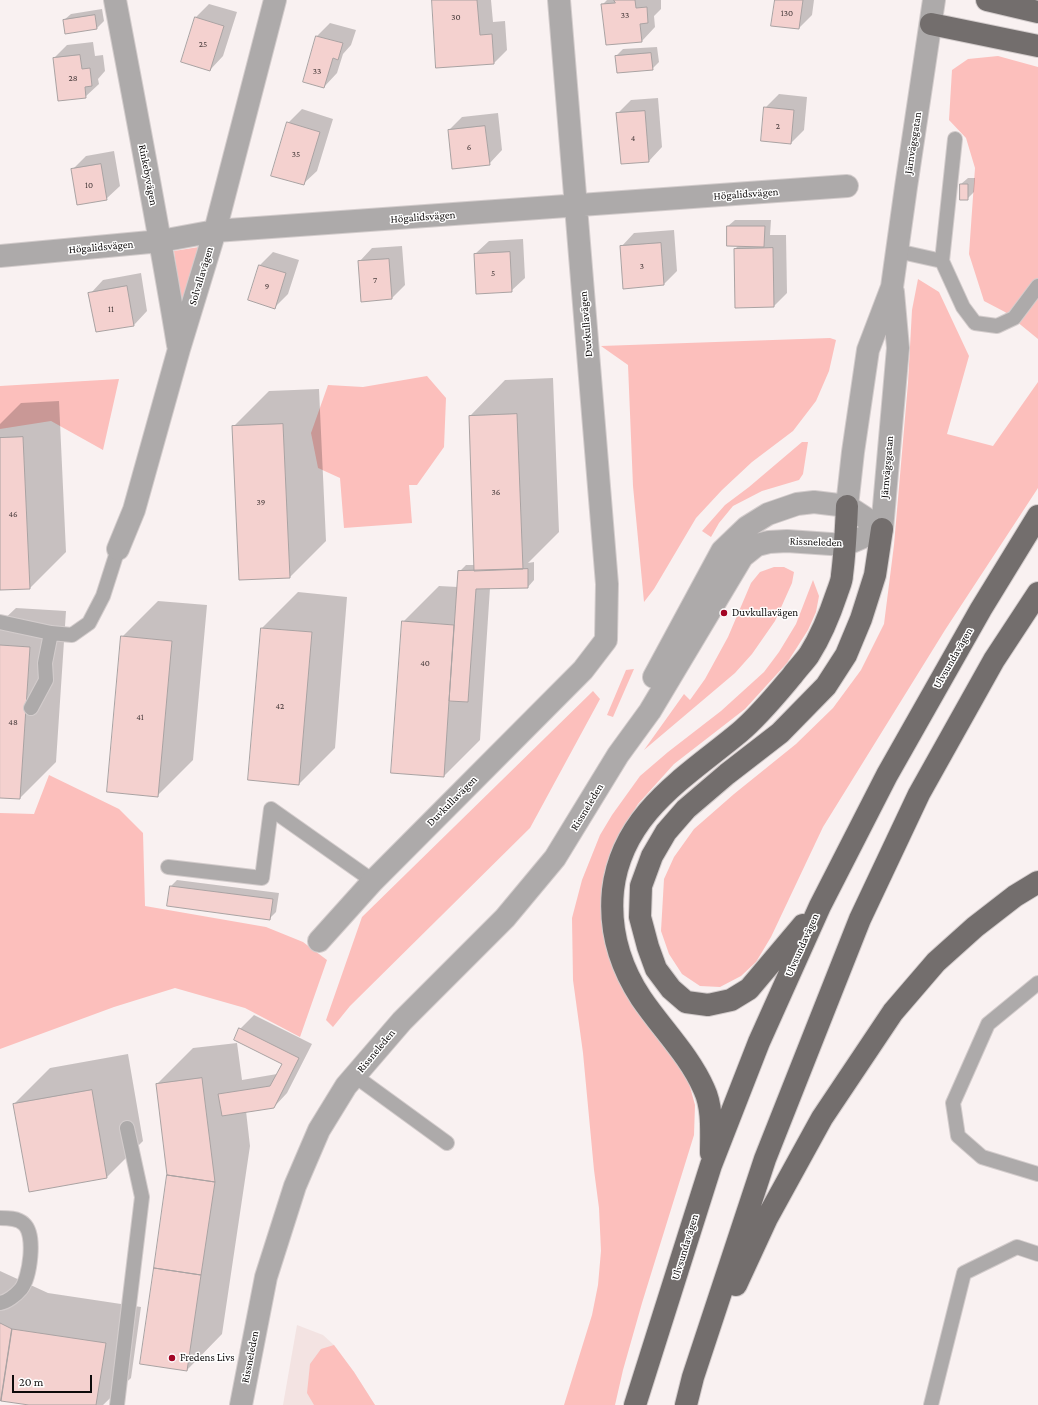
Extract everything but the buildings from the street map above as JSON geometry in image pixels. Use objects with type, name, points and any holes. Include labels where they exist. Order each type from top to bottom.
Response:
[{"type":"main road","points":[[987,0],[1038,12]]},
{"type":"main road","points":[[931,24],[1038,46]]},
{"type":"main road","points":[[710,1165],[711,1116],[705,1091],[689,1061],[641,998],[627,972],[615,943],[612,916],[613,889],[621,856],[634,828],[652,806],[679,781],[742,730],[778,692],[808,656],[828,619],[842,577],[847,506]]},
{"type":"main road","name":"Ulvsundavägen","points":[[635,1405],[710,1165],[759,1042],[820,906],[898,756],[981,609],[1038,516]]},
{"type":"main road","points":[[820,906],[749,989],[731,1000],[708,1005],[686,1002],[671,989],[656,969],[640,918],[641,886],[652,856],[666,832],[686,810],[727,774],[780,733],[826,686],[846,655],[861,619],[875,575],[882,529]]},
{"type":"main road","points":[[686,1405],[693,1377],[765,1159],[860,919],[923,787],[994,660],[1038,593]]},
{"type":"main road","points":[[693,1377],[764,1224],[822,1118],[892,1012],[936,962],[975,927],[1015,896],[1038,882]]},
{"type":"street","name":"Rinkebyvägen","points":[[115,0],[161,241],[179,349]]},
{"type":"street","name":"Solvallavägen","points":[[118,548],[134,510],[179,349],[215,231],[275,0]]},
{"type":"street","name":"Duvkullavägen","points":[[319,941],[373,881],[583,670],[606,640],[607,584],[559,0]]},
{"type":"street","name":"Järnvägsgatan","points":[[847,506],[853,452],[868,350],[892,287],[934,0]]},
{"type":"street","name":"Högalidsvägen","points":[[0,256],[161,241],[215,231],[847,186]]},
{"type":"street","name":"Järnvägsgatan","points":[[882,529],[898,348],[892,287]]},
{"type":"street","name":"Rissneleden","points":[[618,755],[650,684],[722,551],[747,527],[768,514],[797,504],[814,502],[847,506],[882,529]]},
{"type":"street","name":"Rissneleden","points":[[241,1405],[266,1277],[295,1186],[319,1130],[346,1086],[402,1021],[505,918],[556,858],[618,755],[650,711],[742,557],[757,545],[769,542],[787,541],[844,545],[882,529]]},
{"type":"lane","points":[[955,139],[942,261],[963,307],[975,323],[997,326],[1014,318],[1038,286]]},
{"type":"lane","points":[[897,251],[942,261]]},
{"type":"lane","points":[[0,622],[51,633],[72,635],[89,623],[103,596],[118,548]]},
{"type":"lane","points":[[32,708],[46,680],[46,663],[51,633]]},
{"type":"lane","points":[[168,867],[262,878],[270,809],[373,881]]},
{"type":"lane","points":[[1038,983],[988,1024],[953,1103],[958,1136],[982,1157],[1038,1174]]},
{"type":"lane","points":[[355,1076],[447,1143]]},
{"type":"lane","points":[[117,1405],[142,1197],[127,1128]]},
{"type":"lane","points":[[0,1218],[11,1218],[24,1224],[30,1237],[30,1252],[28,1272],[21,1289],[5,1302],[0,1303]]},
{"type":"lane","points":[[931,1405],[964,1273],[1017,1247],[1038,1254]]},
{"type":"shaded area","points":[[998,56],[1038,67],[1038,339],[1005,312],[984,301],[969,254],[975,168],[966,138],[949,120],[952,70],[968,59]]},
{"type":"shaded area","points":[[199,247],[181,304],[174,251]]},
{"type":"shaded area","points":[[918,279],[939,292],[969,356],[947,434],[993,446],[1038,382],[1038,488],[945,630],[823,827],[771,937],[756,962],[741,976],[720,987],[700,986],[682,974],[669,954],[661,931],[664,879],[674,857],[694,829],[734,794],[796,744],[833,708],[861,670],[884,624],[894,545],[908,383],[912,310]]},
{"type":"shaded area","points":[[830,338],[836,340],[829,371],[816,401],[793,431],[752,462],[722,490],[696,518],[654,589],[644,602],[633,486],[628,365],[601,346]]},
{"type":"shaded area","points":[[427,376],[446,398],[444,447],[417,485],[409,485],[412,523],[344,528],[340,478],[318,468],[311,433],[328,385],[363,387]]},
{"type":"shaded area","points":[[119,379],[103,450],[51,421],[0,429],[0,386]]},
{"type":"shaded area","points":[[802,442],[808,442],[803,474],[799,480],[762,491],[733,506],[719,523],[711,537],[702,531],[725,505],[749,487]]},
{"type":"shaded area","points":[[774,567],[784,567],[794,572],[792,583],[775,621],[752,654],[735,673],[644,750],[684,694],[690,700],[705,679],[728,637],[751,583],[760,572]]},
{"type":"shaded area","points":[[813,580],[819,596],[816,612],[808,630],[787,663],[745,709],[674,764],[638,804],[618,837],[607,947],[617,977],[646,1020],[680,1062],[689,1083],[695,1105],[694,1135],[642,1303],[623,1370],[615,1405],[564,1405],[592,1315],[598,1285],[601,1251],[599,1208],[583,1053],[573,980],[572,918],[582,880],[600,835],[612,815],[640,776],[721,711],[764,672],[779,652],[796,624]]},
{"type":"shaded area","points":[[634,669],[613,717],[607,715],[626,670]]},
{"type":"shaded area","points":[[593,691],[600,699],[530,828],[350,1006],[333,1027],[326,1020],[362,917]]},
{"type":"shaded area","points":[[49,775],[119,809],[143,833],[145,906],[266,927],[303,942],[327,960],[300,1037],[245,1008],[175,988],[114,1007],[0,1049],[0,813],[34,814]]},
{"type":"shaded area","points":[[297,1325],[323,1335],[334,1345],[354,1372],[375,1405],[283,1405]]},
{"type":"shaded area","points":[[334,1345],[354,1372],[375,1405],[314,1405],[307,1393],[310,1364],[321,1349]]},
{"type":"place","name":"Duvkullavägen","points":[[724,613]]},
{"type":"place","name":"Fredens Livs","points":[[172,1358]]}]
